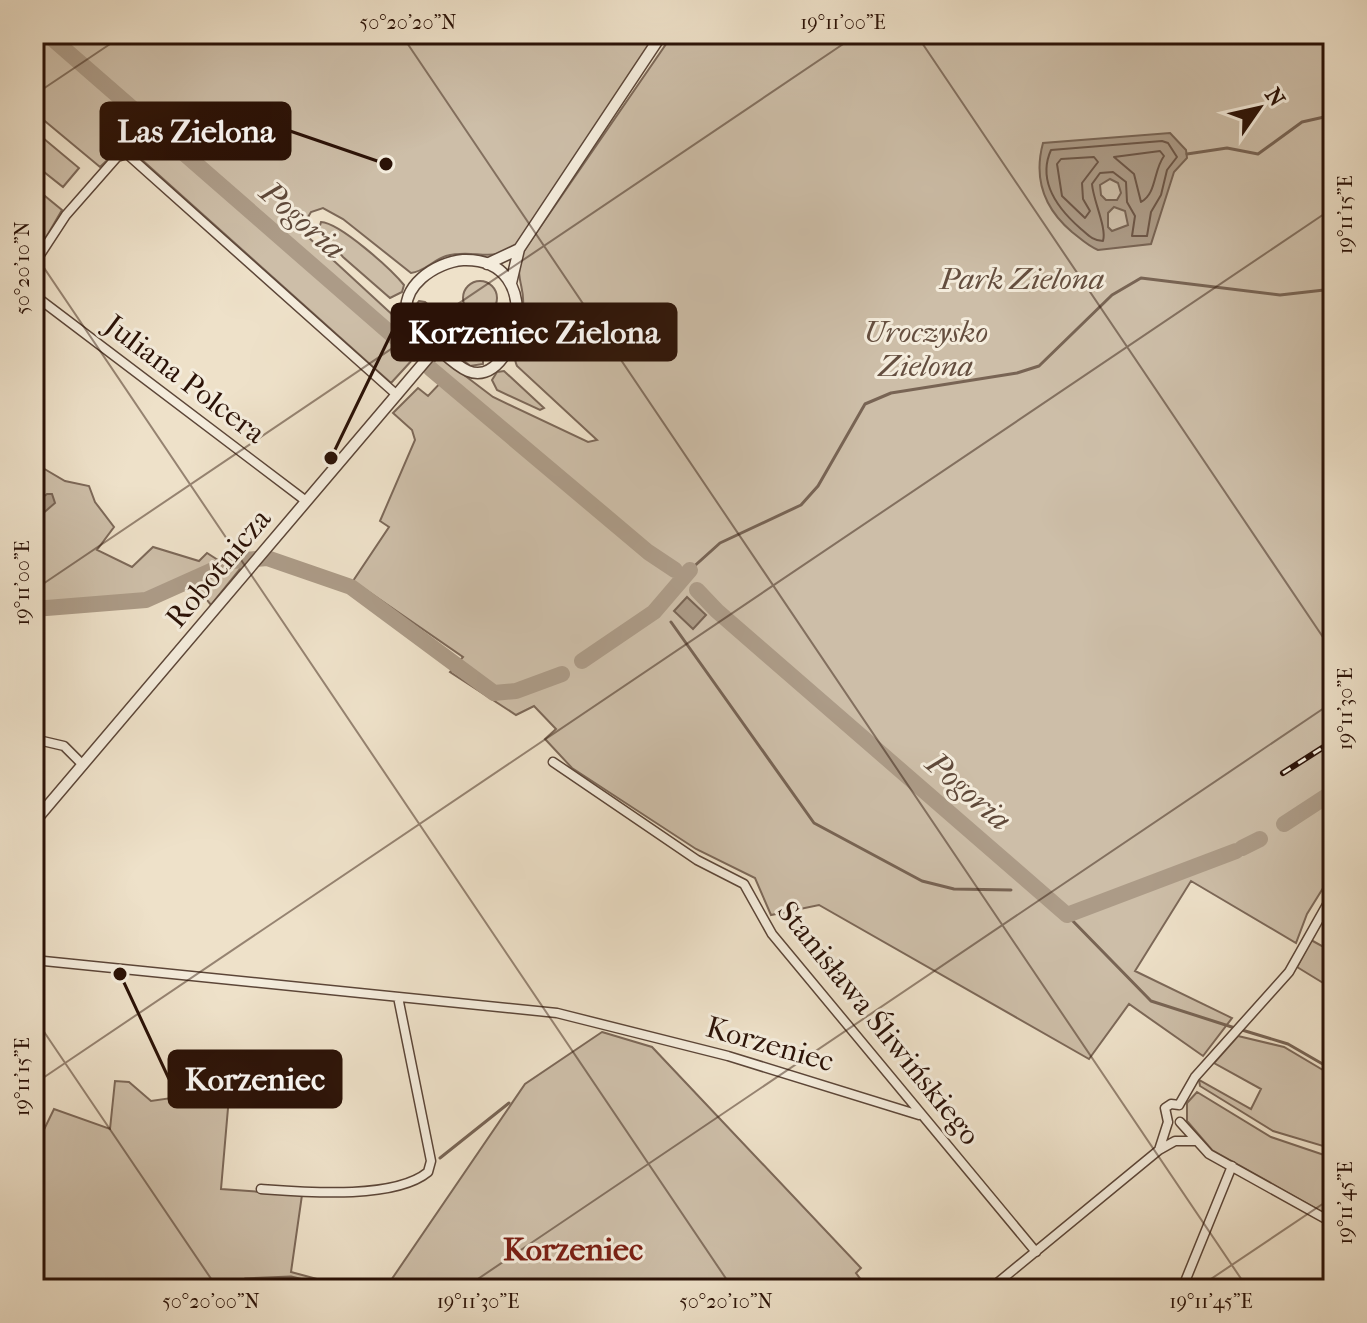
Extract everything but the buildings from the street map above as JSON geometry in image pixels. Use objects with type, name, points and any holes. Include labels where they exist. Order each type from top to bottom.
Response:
[{"type":"street","points":[[511,283],[487,264],[470,259],[448,262],[431,272],[411,292],[406,304],[408,318],[468,371],[482,371],[494,365],[511,345],[516,331],[517,303],[511,283],[519,249],[662,34]]},
{"type":"street","points":[[34,264],[74,206],[117,157],[127,154],[397,395]]},
{"type":"street","points":[[487,264],[519,249]]},
{"type":"street","name":"Juliana Polcera","points":[[34,295],[306,501]]},
{"type":"street","name":"Robotnicza","points":[[34,822],[438,346]]},
{"type":"street","points":[[34,739],[64,746],[83,765]]},
{"type":"street","name":"Stanisława Śliwińskiego","points":[[553,762],[697,860],[744,884],[763,923],[919,1115],[1036,1252]]},
{"type":"street","points":[[1179,1105],[1195,1077],[1300,954],[1333,894]]},
{"type":"street","name":"Korzeniec","points":[[34,960],[557,1013],[728,1056],[919,1115]]},
{"type":"street","points":[[261,1189],[356,1192],[419,1178],[428,1172],[431,1161],[398,997]]},
{"type":"street","points":[[1159,1150],[1168,1122],[1165,1108],[1171,1104],[1179,1105]]},
{"type":"street","points":[[1179,1105],[1184,1113],[1180,1122]]},
{"type":"street","points":[[1168,1122],[1180,1122]]},
{"type":"street","points":[[1180,1122],[1195,1141],[1232,1166],[1333,1223]]},
{"type":"street","points":[[990,1289],[1159,1150],[1173,1142],[1195,1141]]},
{"type":"street","points":[[1182,1289],[1232,1166]]},
{"type":"green space","points":[[34,34],[39,34],[414,358],[391,383],[132,151],[119,149],[100,167],[34,112]]},
{"type":"green space","points":[[56,34],[657,34],[520,241],[510,249],[492,255],[446,256],[411,273],[343,219],[323,208],[311,212],[304,224],[308,237],[422,342],[419,351]]},
{"type":"green space","points":[[673,34],[1333,34],[1333,872],[1307,914],[1296,943],[1191,881],[1135,971],[1232,1018],[1203,1056],[1129,1004],[1089,1059],[819,905],[771,915],[755,878],[696,849],[572,768],[545,739],[556,729],[534,706],[516,715],[450,672],[463,657],[353,581],[389,527],[380,521],[415,440],[412,430],[393,413],[418,388],[428,396],[446,377],[433,364],[436,359],[443,359],[493,397],[588,442],[597,440],[517,366],[515,345],[523,299],[519,271],[521,255]]},
{"type":"green space","points":[[43,138],[79,168],[63,187],[34,164],[34,149]]},
{"type":"green space","points":[[34,187],[62,210],[34,258]]},
{"type":"green space","points":[[321,222],[340,230],[377,258],[404,285],[402,292],[390,298],[343,257],[319,229]]},
{"type":"green space","points":[[480,281],[492,286],[497,298],[492,310],[480,315],[468,310],[463,298],[468,286]]},
{"type":"green space","points":[[419,301],[425,302],[483,352],[483,364],[470,366],[413,317],[412,310]]},
{"type":"green space","points":[[504,371],[544,408],[540,410],[497,390],[492,380],[497,372]]},
{"type":"green space","points":[[36,464],[65,481],[89,486],[95,502],[114,527],[97,550],[132,567],[153,547],[199,561],[207,553],[218,560],[253,553],[211,605],[189,578],[139,597],[34,604]]},
{"type":"green space","points":[[1311,940],[1333,952],[1333,989],[1297,967]]},
{"type":"green space","points":[[602,1032],[652,1047],[861,1268],[856,1273],[868,1289],[385,1289],[525,1084]]},
{"type":"green space","points":[[1238,1036],[1284,1047],[1333,1076],[1333,1149],[1273,1131],[1200,1086],[1199,1080],[1251,1109],[1261,1089],[1214,1063]]},
{"type":"green space","points":[[186,1064],[230,1085],[221,1189],[302,1195],[291,1272],[354,1289],[34,1289],[34,1150],[54,1109],[110,1129],[115,1081],[129,1082],[151,1101],[172,1098],[172,1079],[176,1079]]},
{"type":"green space","points":[[1197,1092],[1271,1137],[1333,1158],[1333,1218],[1212,1150],[1187,1121],[1187,1103]]},
{"type":"water","points":[[1170,133],[1186,150],[1187,158],[1174,172],[1151,244],[1098,250],[1072,232],[1055,214],[1044,193],[1040,169],[1043,143]],"holes":[[[1110,179],[1118,183],[1121,193],[1117,200],[1106,200],[1101,195],[1100,185]],[[1114,207],[1125,211],[1128,225],[1112,231],[1108,227],[1108,213]]]},
{"type":"water","points":[[47,494],[52,494],[55,503],[34,521],[34,504]]},
{"type":"water","points":[[687,597],[706,615],[693,629],[674,611]]},
{"type":"waterway","name":"Pogoria","points":[[47,34],[414,354]]},
{"type":"waterway","points":[[1187,154],[1227,148],[1258,154],[1302,122],[1333,115]]},
{"type":"waterway","points":[[690,570],[720,543],[801,505],[818,486],[865,404],[891,393],[1017,373],[1039,366],[1112,295],[1141,278],[1280,295],[1333,289]]},
{"type":"waterway","name":"Pogoria","points":[[431,369],[648,552],[675,570]]},
{"type":"waterway","points":[[34,609],[146,600],[233,561],[267,558],[351,587],[494,693],[516,691],[562,674]]},
{"type":"waterway","points":[[582,661],[654,612],[690,570]]},
{"type":"waterway","name":"Pogoria","points":[[697,590],[717,611],[1067,915],[1236,851]]},
{"type":"waterway","points":[[671,622],[814,823],[922,881],[954,889],[1011,890]]},
{"type":"waterway","name":"Pogoria","points":[[1284,824],[1333,792]]},
{"type":"waterway","name":"Pogoria","points":[[1242,848],[1260,839]]},
{"type":"waterway","points":[[1067,915],[1151,1001],[1235,1028]]},
{"type":"waterway","points":[[1242,1030],[1288,1044],[1333,1070]]},
{"type":"waterway","points":[[440,1158],[509,1103]]},
{"type":"waterway","points":[[245,1279],[291,1277],[340,1289]]},
{"type":"railway","points":[[1283,773],[1333,741]]},
{"type":"place","name":"Las Zielona","points":[[386,164]]},
{"type":"place","name":"Korzeniec Zielona","points":[[331,458]]},
{"type":"place","name":"Korzeniec","points":[[120,974]]},
{"type":"district","name":"Korzeniec","points":[[573,1249]]},
{"type":"park label","name":"Park Zielona","points":[[1022,279]]},
{"type":"park label","name":"Uroczysko Zielona","points":[[926,349]]}]
